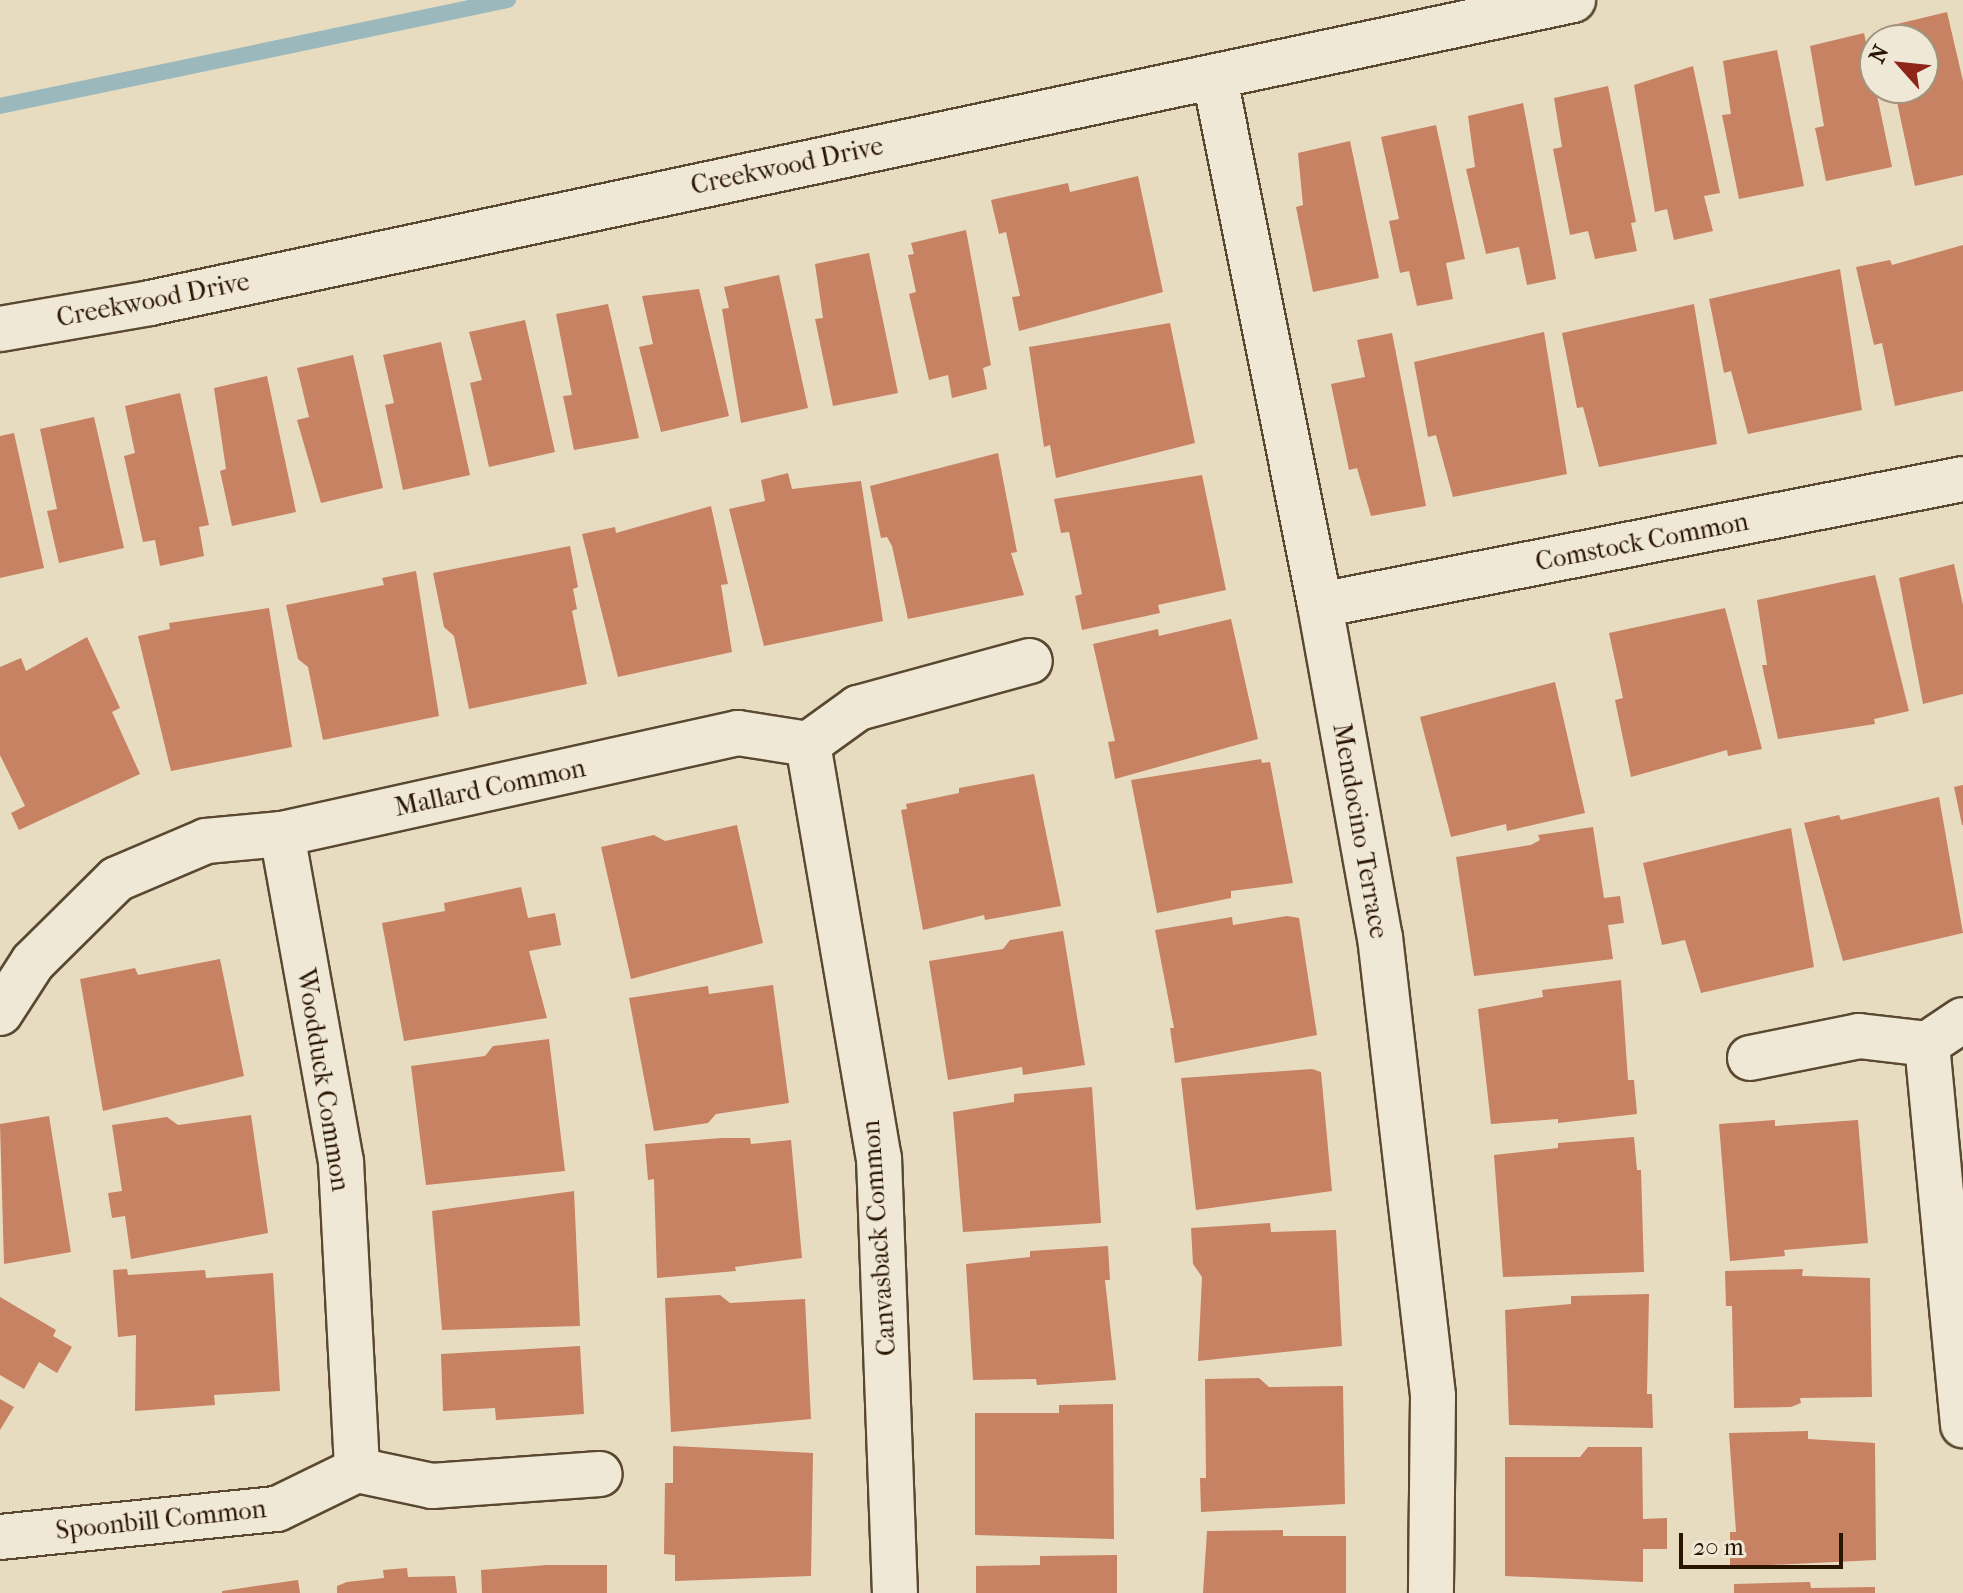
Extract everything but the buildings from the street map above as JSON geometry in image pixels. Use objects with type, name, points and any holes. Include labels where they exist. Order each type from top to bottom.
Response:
[{"type":"street","name":"Creekwood Drive","points":[[0,329],[150,303],[502,224],[1215,79],[1573,0]]},
{"type":"street","name":"Mendocino Terrace","points":[[1215,79],[1320,605],[1380,937],[1433,1396],[1431,1593]]},
{"type":"street","name":"Comstock Common","points":[[1320,605],[1963,479]]},
{"type":"street","points":[[808,744],[858,708],[1030,661]]},
{"type":"street","name":"Mallard Common","points":[[0,1013],[33,962],[117,879],[206,841],[282,834],[738,733],[808,744]]},
{"type":"street","name":"Canvasback Common","points":[[808,744],[879,1158],[895,1593]]},
{"type":"street","name":"Woodduck Common","points":[[282,834],[341,1162],[357,1470]]},
{"type":"street","points":[[1750,1058],[1859,1036],[1927,1044],[1963,1020]]},
{"type":"street","points":[[1927,1044],[1963,1425]]},
{"type":"street","points":[[357,1470],[432,1486],[600,1474]]},
{"type":"street","name":"Spoonbill Common","points":[[0,1537],[277,1509],[357,1470]]},
{"type":"waterway","points":[[0,106],[508,0]]}]
